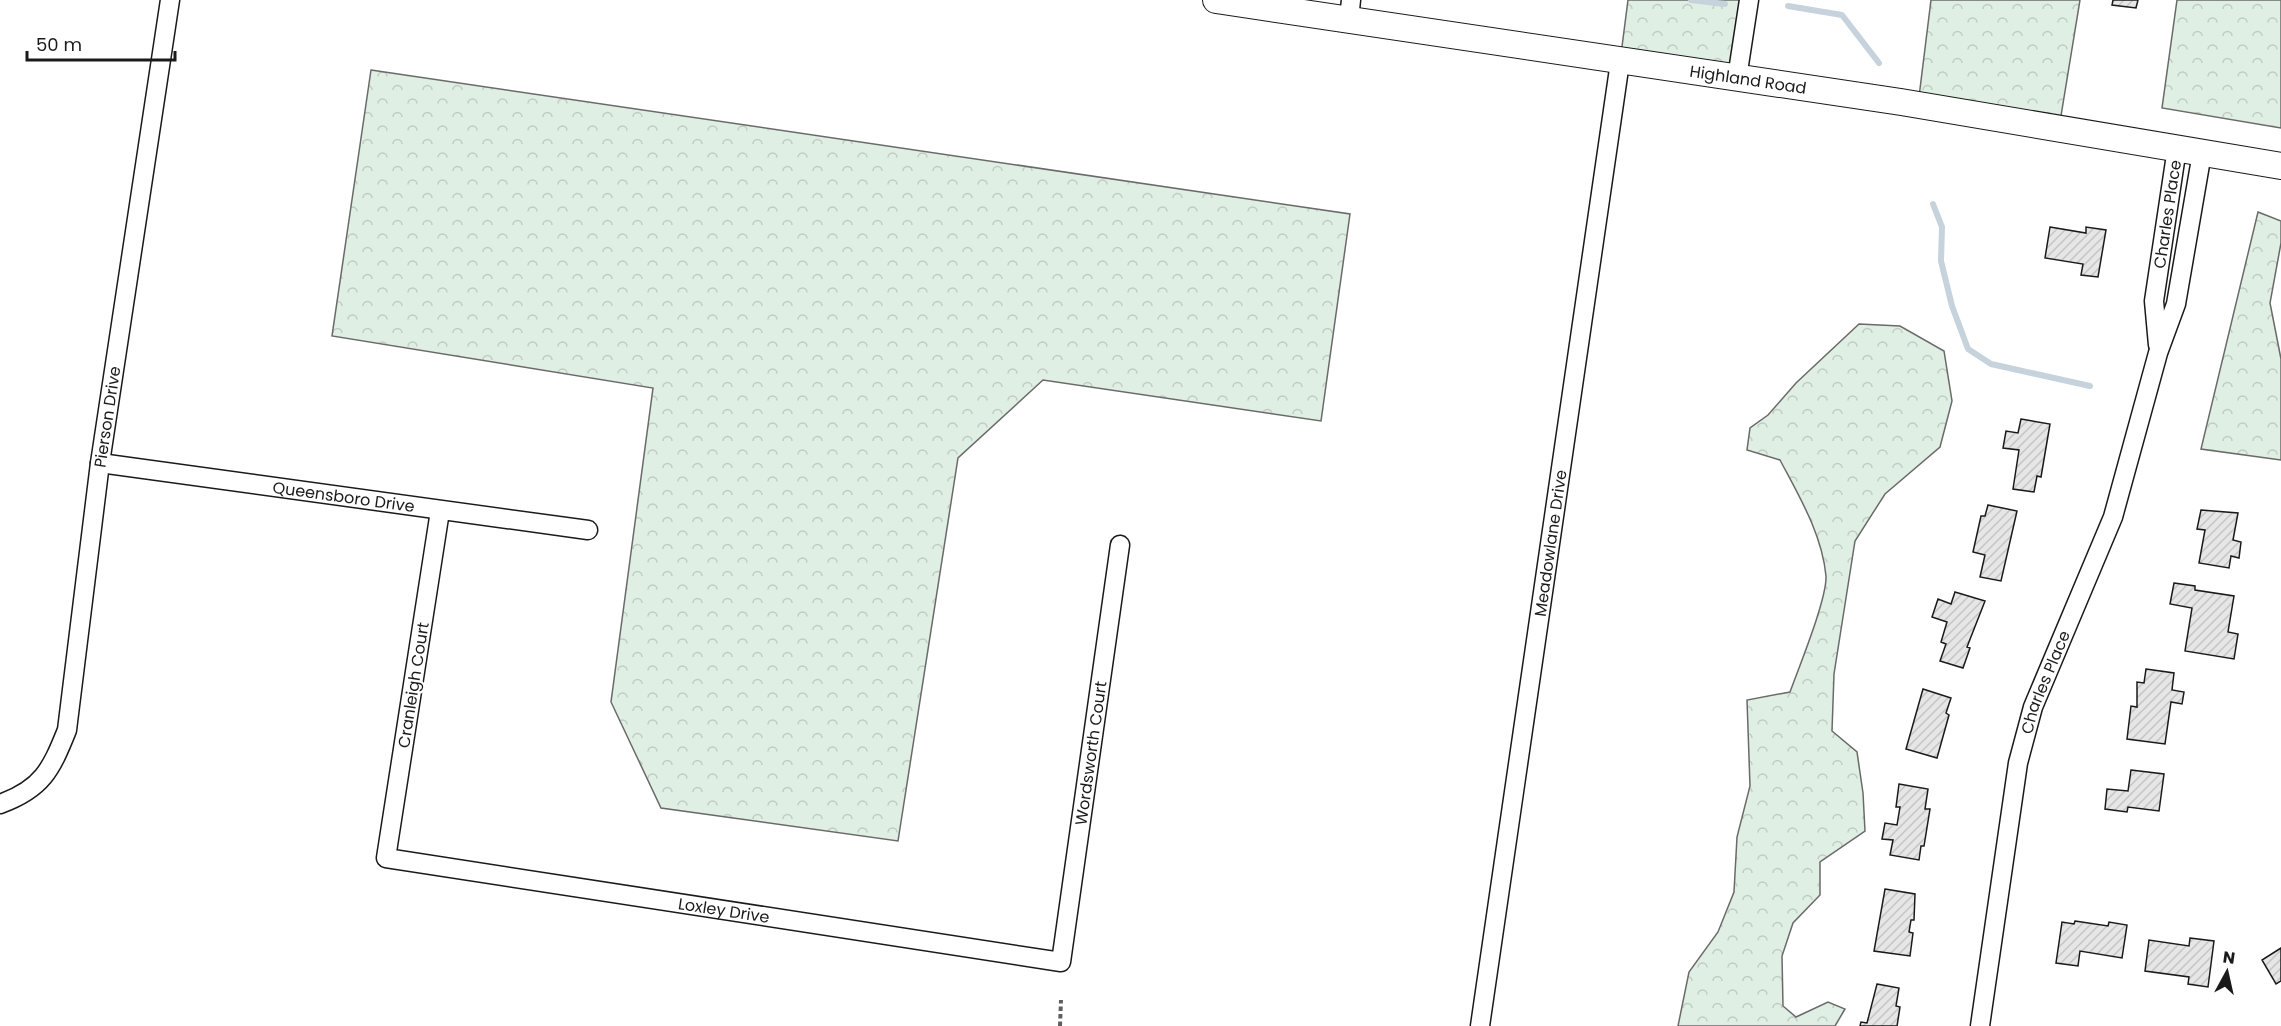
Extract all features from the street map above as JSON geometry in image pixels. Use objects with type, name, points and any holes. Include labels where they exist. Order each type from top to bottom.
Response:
[{"type":"street","name":"Pierson Drive","points":[[0,804],[24,795],[44,778],[54,763],[67,730],[100,463],[170,0]]},
{"type":"street","name":"Highland Road","points":[[1216,0],[1350,9],[1620,62],[1901,102],[2281,166]]},
{"type":"street","points":[[1737,78],[1749,0]]},
{"type":"street","name":"Meadowlane Drive","points":[[1480,1026],[1620,62]]},
{"type":"street","name":"Charles Place","points":[[2158,353],[2154,302],[2176,148]]},
{"type":"street","name":"Charles Place","points":[[1980,1026],[2018,763],[2033,707],[2113,517],[2158,353],[2176,304],[2202,153]]},
{"type":"street","name":"Queensboro Drive","points":[[100,463],[588,530]]},
{"type":"street","name":"Cranleigh Court","points":[[386,858],[440,511]]},
{"type":"street","name":"Wordsworth Court","points":[[1061,962],[1120,545]]},
{"type":"street","name":"Loxley Drive","points":[[386,858],[1061,962]]},
{"type":"path","points":[[1060,1026],[1061,1000]]},
{"type":"green space","points":[[1628,0],[1749,0],[1737,78],[1620,62]]},
{"type":"green space","points":[[1931,0],[2080,0],[2059,128],[1918,105]]},
{"type":"green space","points":[[2177,0],[2281,0],[2281,128],[2162,108]]},
{"type":"green space","points":[[371,70],[1350,214],[1321,421],[1043,380],[958,458],[898,841],[661,808],[611,702],[653,388],[332,336]]},
{"type":"green space","points":[[2258,212],[2281,221],[2281,243],[2270,303],[2281,359],[2281,460],[2201,449]]},
{"type":"green space","points":[[1859,324],[1900,326],[1944,351],[1952,401],[1940,447],[1885,494],[1855,541],[1834,674],[1832,731],[1857,752],[1863,793],[1865,831],[1820,862],[1820,895],[1793,923],[1782,956],[1783,1006],[1796,1017],[1828,1002],[1845,1009],[1835,1026],[1678,1026],[1689,972],[1718,932],[1734,892],[1737,837],[1750,786],[1747,700],[1790,692],[1806,650],[1825,587],[1824,560],[1809,516],[1780,460],[1747,450],[1750,428],[1768,415],[1796,383]]},
{"type":"building","points":[[2113,0],[2138,0],[2136,8],[2112,5]]},
{"type":"building","points":[[2050,227],[2086,233],[2086,227],[2106,230],[2098,277],[2081,275],[2083,264],[2045,258]]},
{"type":"building","points":[[2021,419],[2050,424],[2041,477],[2037,476],[2034,492],[2013,489],[2019,450],[2003,448],[2006,431],[2018,433]]},
{"type":"building","points":[[1988,505],[2017,511],[2001,581],[1980,577],[1985,555],[1973,552],[1981,516],[1985,516]]},
{"type":"building","points":[[2201,510],[2238,513],[2233,540],[2241,542],[2239,558],[2231,556],[2229,568],[2199,563],[2205,530],[2197,529]]},
{"type":"building","points":[[2174,583],[2195,586],[2195,590],[2234,596],[2228,632],[2238,634],[2234,659],[2185,651],[2192,608],[2170,604]]},
{"type":"building","points":[[1955,592],[1985,601],[1967,647],[1970,648],[1963,668],[1940,661],[1946,644],[1941,642],[1947,622],[1932,617],[1938,599],[1951,604]]},
{"type":"building","points":[[2146,669],[2174,673],[2172,690],[2184,692],[2182,704],[2171,702],[2165,744],[2127,739],[2131,706],[2137,707],[2137,682],[2144,683]]},
{"type":"building","points":[[1923,689],[1951,698],[1946,713],[1949,715],[1937,758],[1906,749]]},
{"type":"building","points":[[2131,770],[2164,774],[2159,811],[2128,807],[2127,812],[2105,809],[2107,789],[2128,791]]},
{"type":"building","points":[[1899,784],[1928,789],[1925,809],[1930,809],[1924,846],[1921,846],[1919,860],[1890,855],[1893,840],[1882,839],[1885,823],[1897,825],[1900,807],[1896,807]]},
{"type":"building","points":[[1885,889],[1915,894],[1914,920],[1911,920],[1909,932],[1913,933],[1910,956],[1874,951]]},
{"type":"building","points":[[2075,921],[2108,926],[2109,922],[2127,925],[2122,958],[2080,951],[2078,966],[2056,963],[2062,922],[2074,924]]},
{"type":"building","points":[[2190,938],[2214,941],[2208,987],[2188,984],[2189,977],[2145,971],[2149,940],[2189,946]]},
{"type":"building","points":[[2281,948],[2281,981],[2276,984],[2262,960]]},
{"type":"building","points":[[1877,984],[1899,988],[1896,1006],[1900,1007],[1897,1026],[1860,1026],[1861,1022],[1867,1023]]},
{"type":"waterway","points":[[1691,0],[1725,4]]},
{"type":"waterway","points":[[1788,6],[1842,15],[1879,63]]},
{"type":"waterway","points":[[1933,204],[1942,227],[1941,261],[1952,306],[1968,349],[1991,364],[2090,386]]}]
